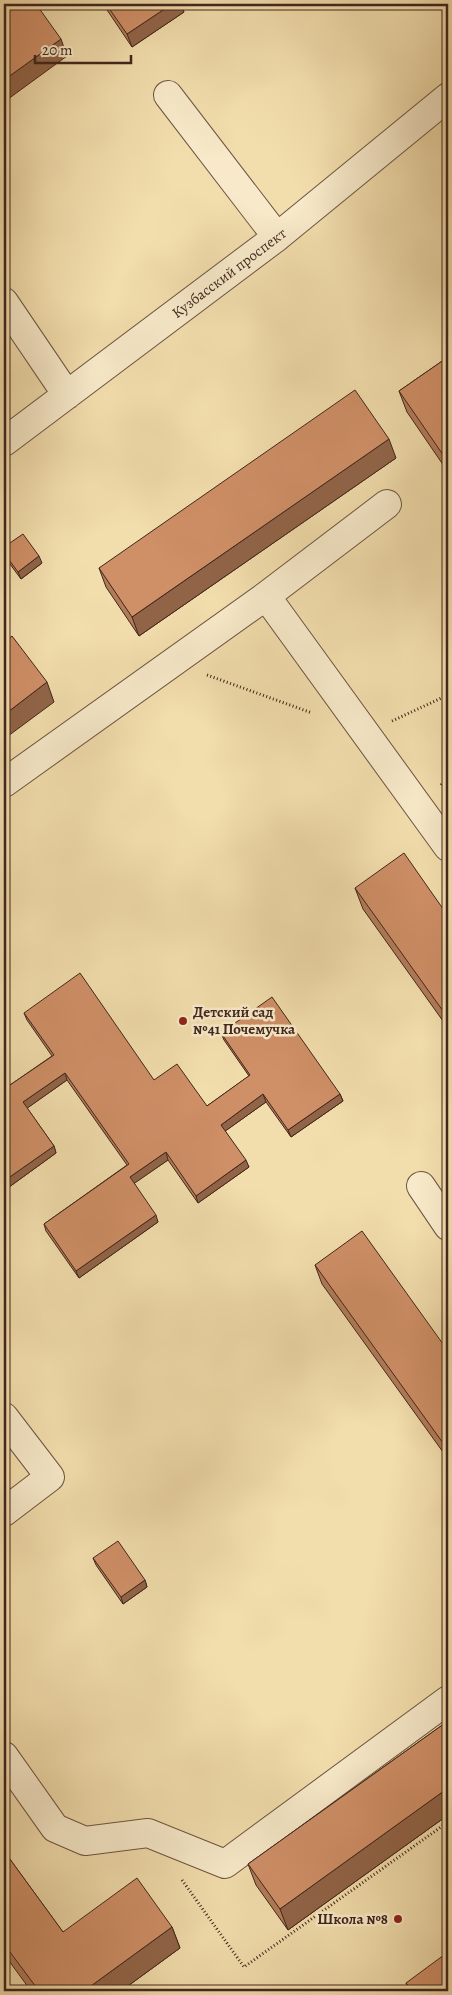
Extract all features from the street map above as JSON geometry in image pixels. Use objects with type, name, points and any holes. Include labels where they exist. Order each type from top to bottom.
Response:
[{"type":"street","points":[[168,95],[277,237]]},
{"type":"street","name":"Кузбасский проспект","points":[[4,442],[277,237],[448,98]]},
{"type":"street","points":[[4,302],[68,395]]},
{"type":"street","points":[[4,783],[266,596],[387,504]]},
{"type":"street","points":[[266,596],[448,847]]},
{"type":"street","points":[[420,1186],[448,1226]]},
{"type":"street","points":[[4,1417],[50,1477],[4,1512]]},
{"type":"street","points":[[4,1756],[55,1828],[85,1841],[148,1833],[225,1864],[448,1700]]},
{"type":"path","points":[[176,1872],[244,1967],[448,1822]]},
{"type":"building","points":[[4,4],[36,4],[61,39],[4,80]]},
{"type":"building","points":[[106,4],[172,4],[127,34]]},
{"type":"building","points":[[448,357],[448,462],[399,391]]},
{"type":"building","points":[[355,390],[389,439],[132,617],[99,568]]},
{"type":"building","points":[[23,534],[39,556],[18,572],[4,553],[4,547]]},
{"type":"building","points":[[12,636],[47,682],[4,715],[4,643]]},
{"type":"building","points":[[404,853],[448,916],[448,1018],[355,888]]},
{"type":"building","points":[[80,973],[154,1080],[177,1064],[207,1106],[250,1075],[221,1033],[272,997],[340,1094],[288,1130],[263,1094],[221,1125],[246,1160],[196,1196],[166,1152],[130,1177],[156,1215],[76,1271],[44,1224],[129,1164],[65,1073],[23,1102],[54,1146],[4,1181],[4,1076],[10,1085],[54,1055],[24,1013]]},
{"type":"building","points":[[362,1231],[448,1351],[448,1450],[315,1265]]},
{"type":"building","points":[[118,1541],[145,1580],[121,1597],[93,1558]]},
{"type":"building","points":[[448,1721],[448,1788],[280,1909],[248,1864]]},
{"type":"building","points":[[4,1851],[63,1932],[137,1878],[172,1927],[84,1991],[39,1991],[4,1944]]},
{"type":"building","points":[[448,1952],[448,1991],[412,1991],[406,1983]]},
{"type":"place","name":"Детский сад №41 Почемучка","points":[[183,1021]]},
{"type":"place","name":"Школа №8","points":[[398,1919]]}]
